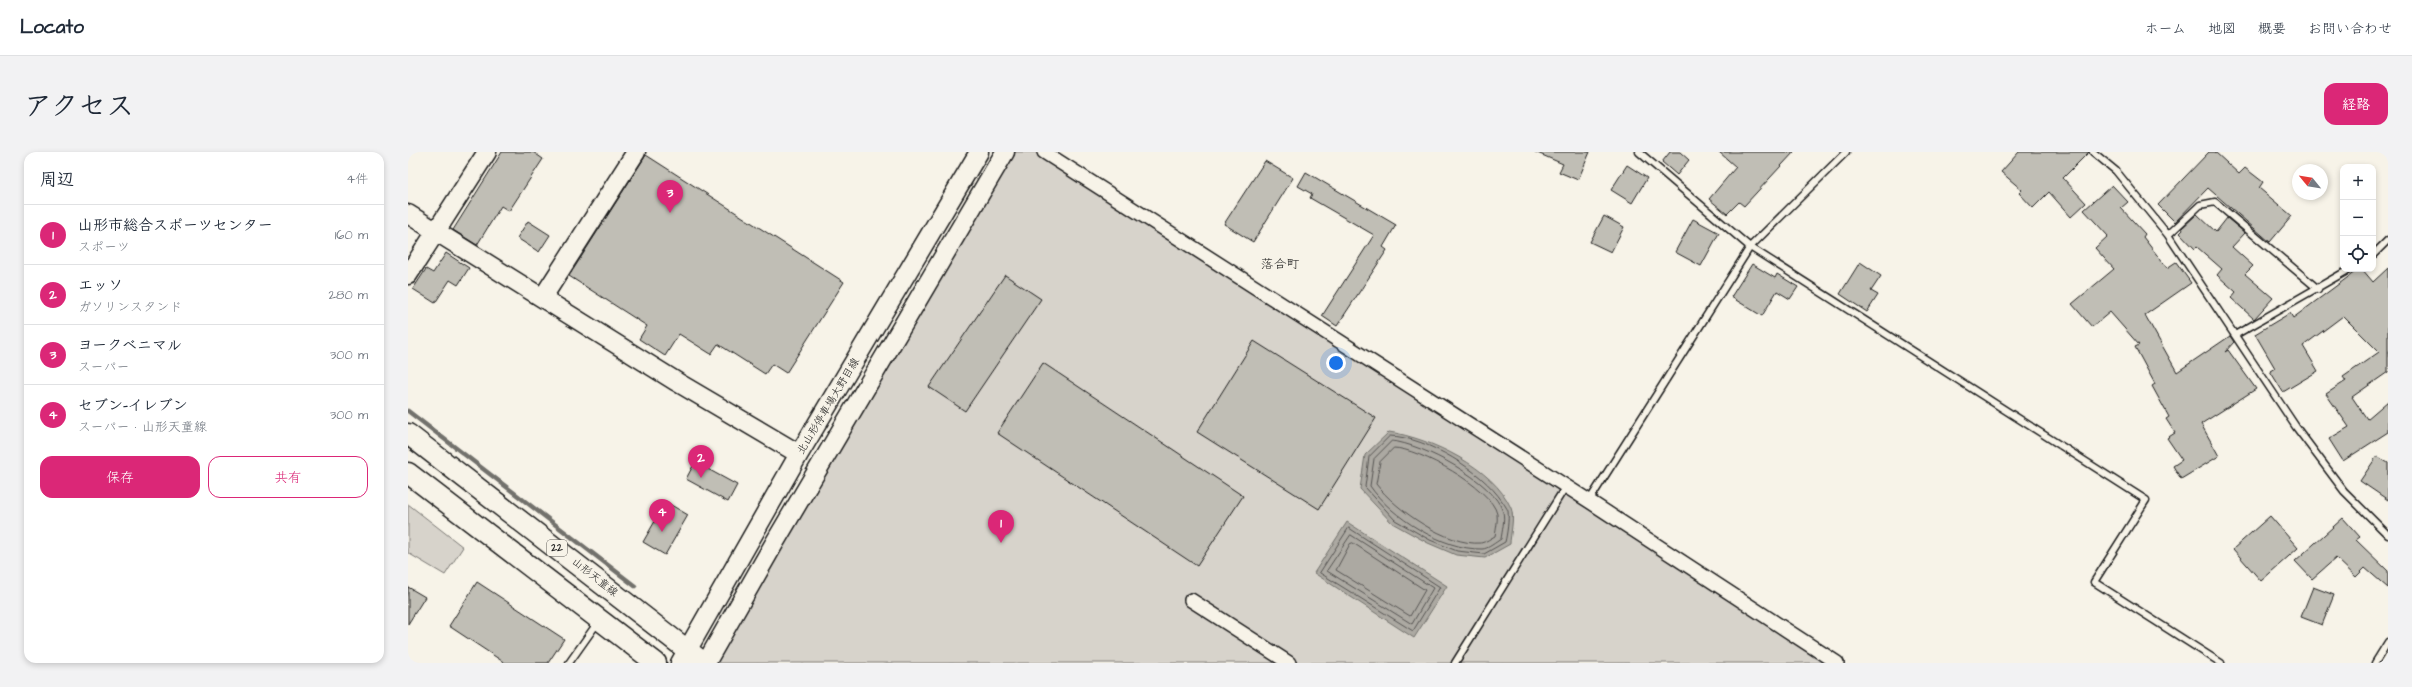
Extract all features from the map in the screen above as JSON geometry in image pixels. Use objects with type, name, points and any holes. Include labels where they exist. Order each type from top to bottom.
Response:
[{"type":"main road","points":[[408,276],[487,152]]},
{"type":"main road","points":[[543,297],[636,152]]},
{"type":"main road","name":"北山形停車場大野目線","points":[[684,656],[799,454],[980,152]]},
{"type":"main road","name":"北山形停車場大野目線","points":[[705,663],[1005,152]]},
{"type":"main road","points":[[408,214],[677,382],[799,454]]},
{"type":"main road","name":"山形天童線","points":[[408,434],[684,656],[705,663]]},
{"type":"main road","points":[[408,473],[656,663]]},
{"type":"street","points":[[1044,152],[1589,500],[1837,663]]},
{"type":"street","points":[[1191,600],[1289,663]]},
{"type":"lane","points":[[1639,152],[1750,247],[2146,500],[2094,582],[2221,663]]},
{"type":"lane","points":[[1589,500],[1750,247],[1846,152]]},
{"type":"lane","points":[[2093,152],[2116,171],[2168,235],[2296,427],[2344,491],[2388,536]]},
{"type":"lane","points":[[2168,235],[2200,205],[2215,202],[2318,289]]},
{"type":"lane","points":[[2376,252],[2388,240]]},
{"type":"lane","points":[[2236,335],[2345,272]]},
{"type":"lane","points":[[1455,663],[1566,486]]},
{"type":"lane","points":[[569,663],[599,620]]},
{"type":"lane","points":[[2375,663],[2388,642]]},
{"type":"shaded area","points":[[1005,152],[1044,152],[1837,663],[706,663]]},
{"type":"shaded area","points":[[408,504],[463,547],[445,575],[408,553]]},
{"type":"water","points":[[1389,432],[1405,435],[1441,448],[1459,457],[1491,480],[1503,493],[1511,508],[1512,521],[1510,544],[1485,558],[1456,555],[1428,543],[1392,523],[1360,489],[1365,455]]},
{"type":"water","points":[[1347,522],[1447,586],[1414,638],[1314,573]]},
{"type":"building","points":[[502,152],[533,152],[543,159],[509,211],[501,206],[477,245],[453,230]]},
{"type":"building","points":[[1535,152],[1590,152],[1578,180],[1559,172],[1563,164]]},
{"type":"building","points":[[1670,152],[1680,152],[1689,160],[1677,175],[1662,162]]},
{"type":"building","points":[[1719,152],[1794,152],[1744,206],[1739,202],[1727,214],[1709,199],[1736,167]]},
{"type":"building","points":[[2019,152],[2089,152],[2063,178],[2086,203],[2071,217],[2049,192],[2033,208],[2019,193],[2022,190],[2001,172]]},
{"type":"building","points":[[2209,152],[2215,152],[2239,174],[2245,168],[2263,182],[2259,188],[2292,216],[2270,242],[2208,188],[2175,222],[2158,205]]},
{"type":"building","points":[[646,155],[844,282],[786,373],[772,364],[765,374],[718,344],[711,354],[679,334],[665,356],[639,339],[647,326],[569,276]]},
{"type":"building","points":[[1265,161],[1293,178],[1253,242],[1224,224]]},
{"type":"building","points":[[1627,165],[1647,178],[1632,203],[1611,190]]},
{"type":"building","points":[[1306,172],[1396,225],[1383,247],[1387,250],[1337,326],[1322,316],[1374,235],[1310,198],[1312,194],[1298,186]]},
{"type":"building","points":[[2112,185],[2128,202],[2121,208],[2145,234],[2143,237],[2167,268],[2176,262],[2191,283],[2145,315],[2177,372],[2230,336],[2234,342],[2225,352],[2228,350],[2256,389],[2201,424],[2219,456],[2181,479],[2173,466],[2182,460],[2167,438],[2175,433],[2166,419],[2169,417],[2152,386],[2155,384],[2135,347],[2139,345],[2110,312],[2092,327],[2072,304],[2114,269],[2095,248],[2108,236],[2084,210]]},
{"type":"building","points":[[2197,214],[2216,232],[2227,218],[2245,233],[2232,247],[2253,266],[2245,274],[2273,298],[2254,319],[2231,298],[2236,292],[2217,275],[2222,269],[2197,247],[2195,249],[2180,233],[2183,230],[2182,228]]},
{"type":"building","points":[[1604,216],[1624,227],[1611,252],[1590,242]]},
{"type":"building","points":[[1693,219],[1719,233],[1701,266],[1675,252]]},
{"type":"building","points":[[528,221],[550,235],[539,252],[517,238]]},
{"type":"building","points":[[446,253],[469,268],[458,285],[450,280],[435,303],[413,289],[426,269],[433,273]]},
{"type":"building","points":[[1860,262],[1881,276],[1871,291],[1878,295],[1867,312],[1840,294]]},
{"type":"building","points":[[1752,264],[1775,278],[1777,274],[1798,287],[1790,299],[1777,291],[1762,316],[1731,297]]},
{"type":"building","points":[[2388,268],[2388,372],[2352,397],[2367,419],[2388,401],[2388,432],[2343,461],[2329,439],[2349,427],[2326,394],[2346,381],[2343,377],[2379,352],[2343,316],[2303,346],[2318,371],[2283,392],[2270,371],[2275,368],[2255,334],[2290,313],[2293,318],[2355,272],[2365,272],[2373,282]]},
{"type":"building","points":[[1005,275],[1041,299],[965,411],[929,387]]},
{"type":"building","points":[[1254,341],[1376,418],[1319,509],[1197,432]]},
{"type":"building","points":[[1043,363],[1243,496],[1197,566],[997,433]]},
{"type":"building","points":[[2377,456],[2388,463],[2388,500],[2360,481]]},
{"type":"building","points":[[695,462],[737,485],[728,502],[686,479]]},
{"type":"building","points":[[666,502],[688,515],[665,555],[643,542]]},
{"type":"building","points":[[2270,516],[2298,548],[2261,581],[2233,549]]},
{"type":"building","points":[[2343,518],[2360,537],[2356,540],[2388,571],[2388,588],[2365,568],[2356,577],[2336,558],[2312,579],[2295,561]]},
{"type":"building","points":[[477,582],[564,639],[548,663],[505,663],[449,626]]},
{"type":"building","points":[[408,587],[425,597],[408,624]]},
{"type":"building","points":[[2313,587],[2334,595],[2322,625],[2301,617]]},
{"type":"waterway","points":[[408,411],[635,586]]},
{"type":"place","name":"ヨークベニマル","points":[[670,213]]},
{"type":"place","name":"エッソ","points":[[701,478]]},
{"type":"place","name":"セブン-イレブン","points":[[662,532]]},
{"type":"place","name":"山形市総合スポーツセンター","points":[[1001,543]]},
{"type":"district","name":"落合町","points":[[1280,264]]}]
